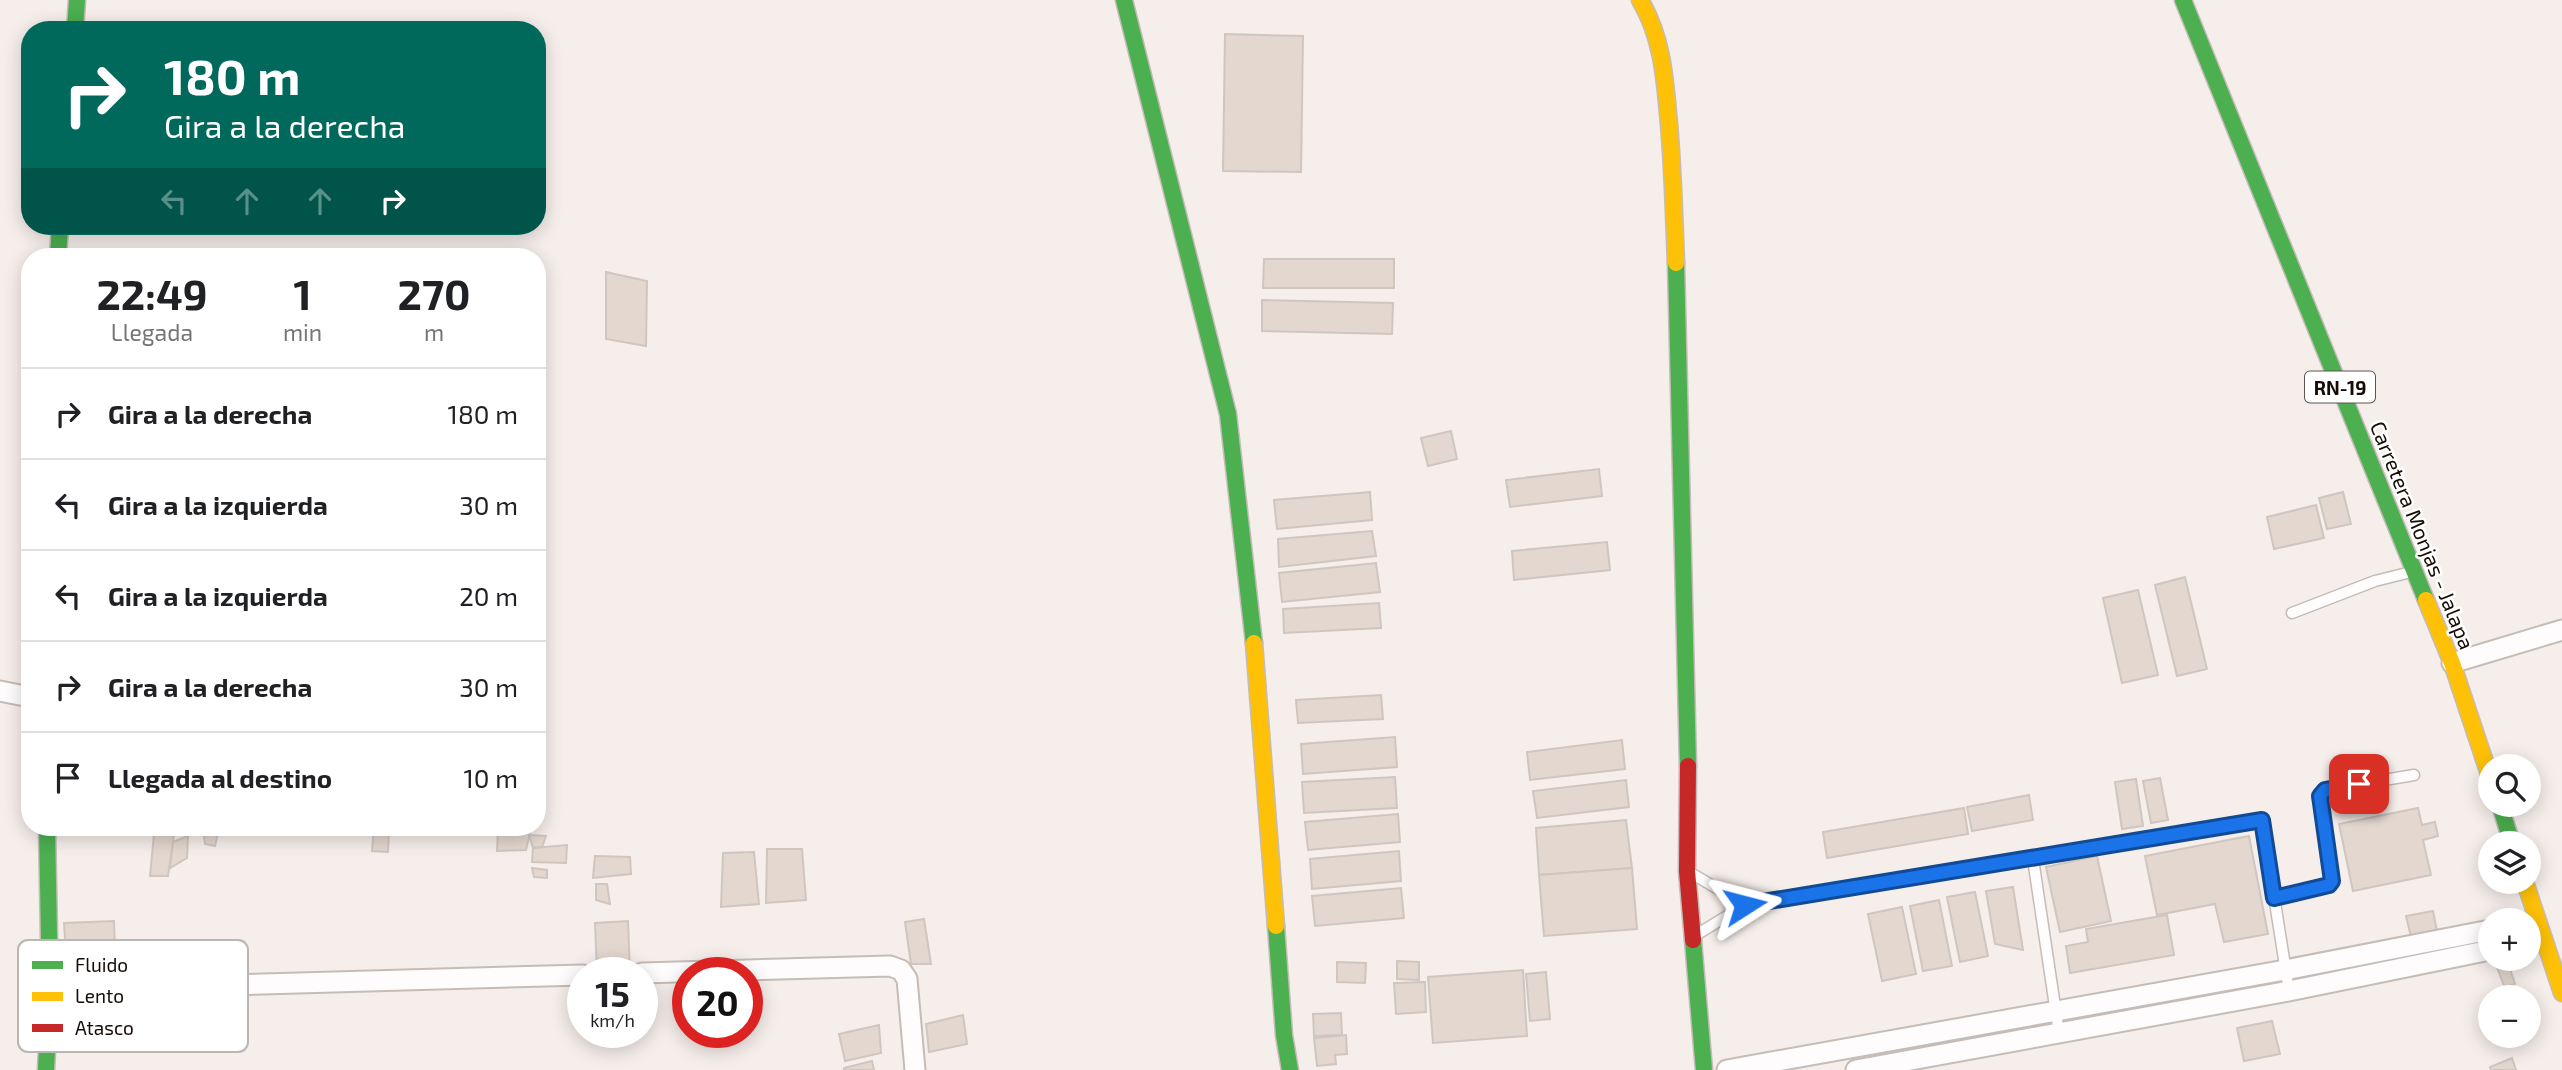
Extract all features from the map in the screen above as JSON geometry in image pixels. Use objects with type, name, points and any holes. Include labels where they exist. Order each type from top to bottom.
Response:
[{"type":"street","points":[[76,21],[77,0]]},
{"type":"street","points":[[1124,0],[1228,414],[1258,682],[1284,1035],[1290,1070]]},
{"type":"street","points":[[1640,0],[1649,15],[1664,65],[1673,167],[1688,710],[1687,871],[1704,1070]]},
{"type":"street","name":"Carretera Monjas - Jalapa","points":[[2183,0],[2452,663],[2482,754]]},
{"type":"street","points":[[2452,663],[2562,630]]},
{"type":"street","points":[[0,691],[21,695]]},
{"type":"street","points":[[47,836],[49,940]]},
{"type":"street","points":[[1727,1070],[2056,1009],[2286,970],[2478,932]]},
{"type":"street","points":[[2541,945],[2562,993]]},
{"type":"street","points":[[1856,1070],[2289,991],[2478,952]]},
{"type":"street","points":[[658,973],[890,966],[901,970],[907,979],[915,1070]]},
{"type":"street","points":[[248,984],[567,975]]},
{"type":"street","points":[[46,1070],[47,1052]]},
{"type":"lane","points":[[2292,613],[2375,581],[2415,571]]},
{"type":"lane","points":[[2274,898],[2329,885],[2332,881],[2320,796],[2325,790],[2414,775]]},
{"type":"lane","points":[[1693,937],[1745,905],[2262,820],[2289,991]]},
{"type":"lane","points":[[2033,859],[2059,1033]]},
{"type":"lane","points":[[1687,871],[1745,905]]},
{"type":"building","points":[[1225,34],[1303,36],[1301,172],[1223,171]]},
{"type":"building","points":[[1264,259],[1394,259],[1394,288],[1263,288]]},
{"type":"building","points":[[606,272],[647,281],[646,346],[606,339]]},
{"type":"building","points":[[1262,300],[1393,303],[1392,334],[1262,331]]},
{"type":"building","points":[[1451,431],[1457,459],[1428,466],[1421,438]]},
{"type":"building","points":[[1599,469],[1602,496],[1510,507],[1506,480]]},
{"type":"building","points":[[1370,492],[1372,520],[1277,529],[1274,500]]},
{"type":"building","points":[[2343,492],[2351,524],[2327,529],[2319,498]]},
{"type":"building","points":[[2316,505],[2324,538],[2274,549],[2267,517]]},
{"type":"building","points":[[1372,531],[1376,556],[1279,567],[1278,539]]},
{"type":"building","points":[[1607,542],[1610,570],[1514,580],[1512,551]]},
{"type":"building","points":[[1376,563],[1380,592],[1282,602],[1279,573]]},
{"type":"building","points":[[2185,577],[2207,669],[2177,676],[2155,585]]},
{"type":"building","points":[[2138,590],[2158,675],[2122,683],[2103,598]]},
{"type":"building","points":[[1379,603],[1381,628],[1284,633],[1283,609]]},
{"type":"building","points":[[1381,695],[1383,719],[1298,723],[1296,700]]},
{"type":"building","points":[[1395,737],[1397,767],[1303,774],[1301,744]]},
{"type":"building","points":[[1622,740],[1625,769],[1530,780],[1527,752]]},
{"type":"building","points":[[1395,777],[1397,808],[1304,813],[1302,782]]},
{"type":"building","points":[[2160,778],[2168,820],[2151,823],[2143,781]]},
{"type":"building","points":[[2136,779],[2143,826],[2122,829],[2115,782]]},
{"type":"building","points":[[1626,780],[1629,807],[1537,818],[1533,791]]},
{"type":"building","points":[[2029,795],[2033,820],[1972,831],[1967,807]]},
{"type":"building","points":[[1964,808],[1968,834],[1827,858],[1823,832]]},
{"type":"building","points":[[2418,808],[2422,825],[2435,822],[2438,836],[2423,840],[2431,875],[2353,891],[2339,824]]},
{"type":"building","points":[[1398,814],[1400,842],[1308,850],[1305,822]]},
{"type":"building","points":[[1626,820],[1632,868],[1539,875],[1536,828]]},
{"type":"building","points":[[154,836],[174,836],[168,876],[150,876]]},
{"type":"building","points":[[188,836],[187,858],[170,868],[173,842]]},
{"type":"building","points":[[204,836],[217,836],[215,846],[205,844]]},
{"type":"building","points":[[373,836],[389,836],[388,852],[372,851]]},
{"type":"building","points":[[498,836],[529,836],[526,850],[497,851]]},
{"type":"building","points":[[529,836],[546,836],[542,847],[533,848]]},
{"type":"building","points":[[2249,836],[2268,934],[2224,942],[2215,904],[2157,915],[2145,856]]},
{"type":"building","points":[[567,845],[566,863],[532,862],[533,848]]},
{"type":"building","points":[[767,849],[802,849],[806,900],[766,903]]},
{"type":"building","points":[[1399,851],[1401,881],[1312,889],[1310,859]]},
{"type":"building","points":[[754,852],[759,904],[721,907],[723,853]]},
{"type":"building","points":[[595,856],[630,857],[631,874],[593,878]]},
{"type":"building","points":[[2097,856],[2111,921],[2060,932],[2046,867]]},
{"type":"building","points":[[532,868],[547,870],[547,878],[534,877]]},
{"type":"building","points":[[1632,868],[1637,929],[1544,936],[1539,875]]},
{"type":"building","points":[[596,884],[607,884],[610,904],[596,900]]},
{"type":"building","points":[[2013,887],[2023,950],[1995,944],[1986,891]]},
{"type":"building","points":[[1401,888],[1404,918],[1315,926],[1312,896]]},
{"type":"building","points":[[1975,892],[1988,956],[1960,962],[1947,897]]},
{"type":"building","points":[[1939,900],[1952,966],[1923,971],[1910,906]]},
{"type":"building","points":[[1902,907],[1916,974],[1882,981],[1868,914]]},
{"type":"building","points":[[2433,911],[2437,931],[2411,937],[2406,916]]},
{"type":"building","points":[[2167,915],[2174,955],[2070,973],[2066,946],[2088,942],[2086,929]]},
{"type":"building","points":[[924,919],[931,964],[911,964],[905,922]]},
{"type":"building","points":[[114,921],[115,940],[65,940],[64,923]]},
{"type":"building","points":[[628,921],[629,957],[596,957],[595,923]]},
{"type":"building","points":[[1397,961],[1419,962],[1419,980],[1397,979]]},
{"type":"building","points":[[1337,962],[1366,963],[1365,983],[1337,982]]},
{"type":"building","points":[[1523,970],[1527,1036],[1433,1043],[1428,977]]},
{"type":"building","points":[[2498,971],[2511,971],[2515,984],[2504,985]]},
{"type":"building","points":[[1546,972],[1550,1019],[1530,1021],[1526,974]]},
{"type":"building","points":[[1425,982],[1426,1012],[1396,1014],[1394,983]]},
{"type":"building","points":[[1341,1013],[1342,1035],[1314,1036],[1313,1014]]},
{"type":"building","points":[[963,1015],[967,1044],[929,1052],[926,1024]]},
{"type":"building","points":[[2272,1021],[2280,1054],[2244,1061],[2237,1028]]},
{"type":"building","points":[[879,1025],[881,1053],[845,1061],[839,1034]]},
{"type":"building","points":[[1346,1035],[1347,1054],[1335,1055],[1336,1064],[1317,1066],[1314,1038]]},
{"type":"building","points":[[2512,1058],[2516,1070],[2491,1070],[2490,1067]]},
{"type":"building","points":[[872,1061],[874,1070],[844,1070],[844,1068]]},
{"type":"traffic: fast","points":[[76,21],[77,0]]},
{"type":"traffic: fast","points":[[1124,0],[1228,414],[1254,643]]},
{"type":"traffic: fast","points":[[2183,0],[2426,600]]},
{"type":"traffic: fast","points":[[59,235],[59,248]]},
{"type":"traffic: fast","points":[[1676,263],[1688,766]]},
{"type":"traffic: fast","points":[[2504,817],[2508,831]]},
{"type":"traffic: fast","points":[[47,836],[49,940]]},
{"type":"traffic: fast","points":[[1276,926],[1284,1035],[1290,1070]]},
{"type":"traffic: fast","points":[[1693,940],[1704,1070]]},
{"type":"traffic: fast","points":[[46,1070],[47,1052]]},
{"type":"traffic: slow","points":[[1640,0],[1654,29],[1664,76],[1676,263]]},
{"type":"traffic: slow","points":[[2426,600],[2452,663],[2482,754]]},
{"type":"traffic: slow","points":[[1254,643],[1276,926]]},
{"type":"traffic: slow","points":[[2529,894],[2562,993]]},
{"type":"traffic: jam","points":[[1688,766],[1687,871],[1693,940]]},
{"type":"route","points":[[1745,905],[2262,820],[2274,898],[2329,885],[2332,881],[2320,796],[2325,790],[2359,784]]}]
